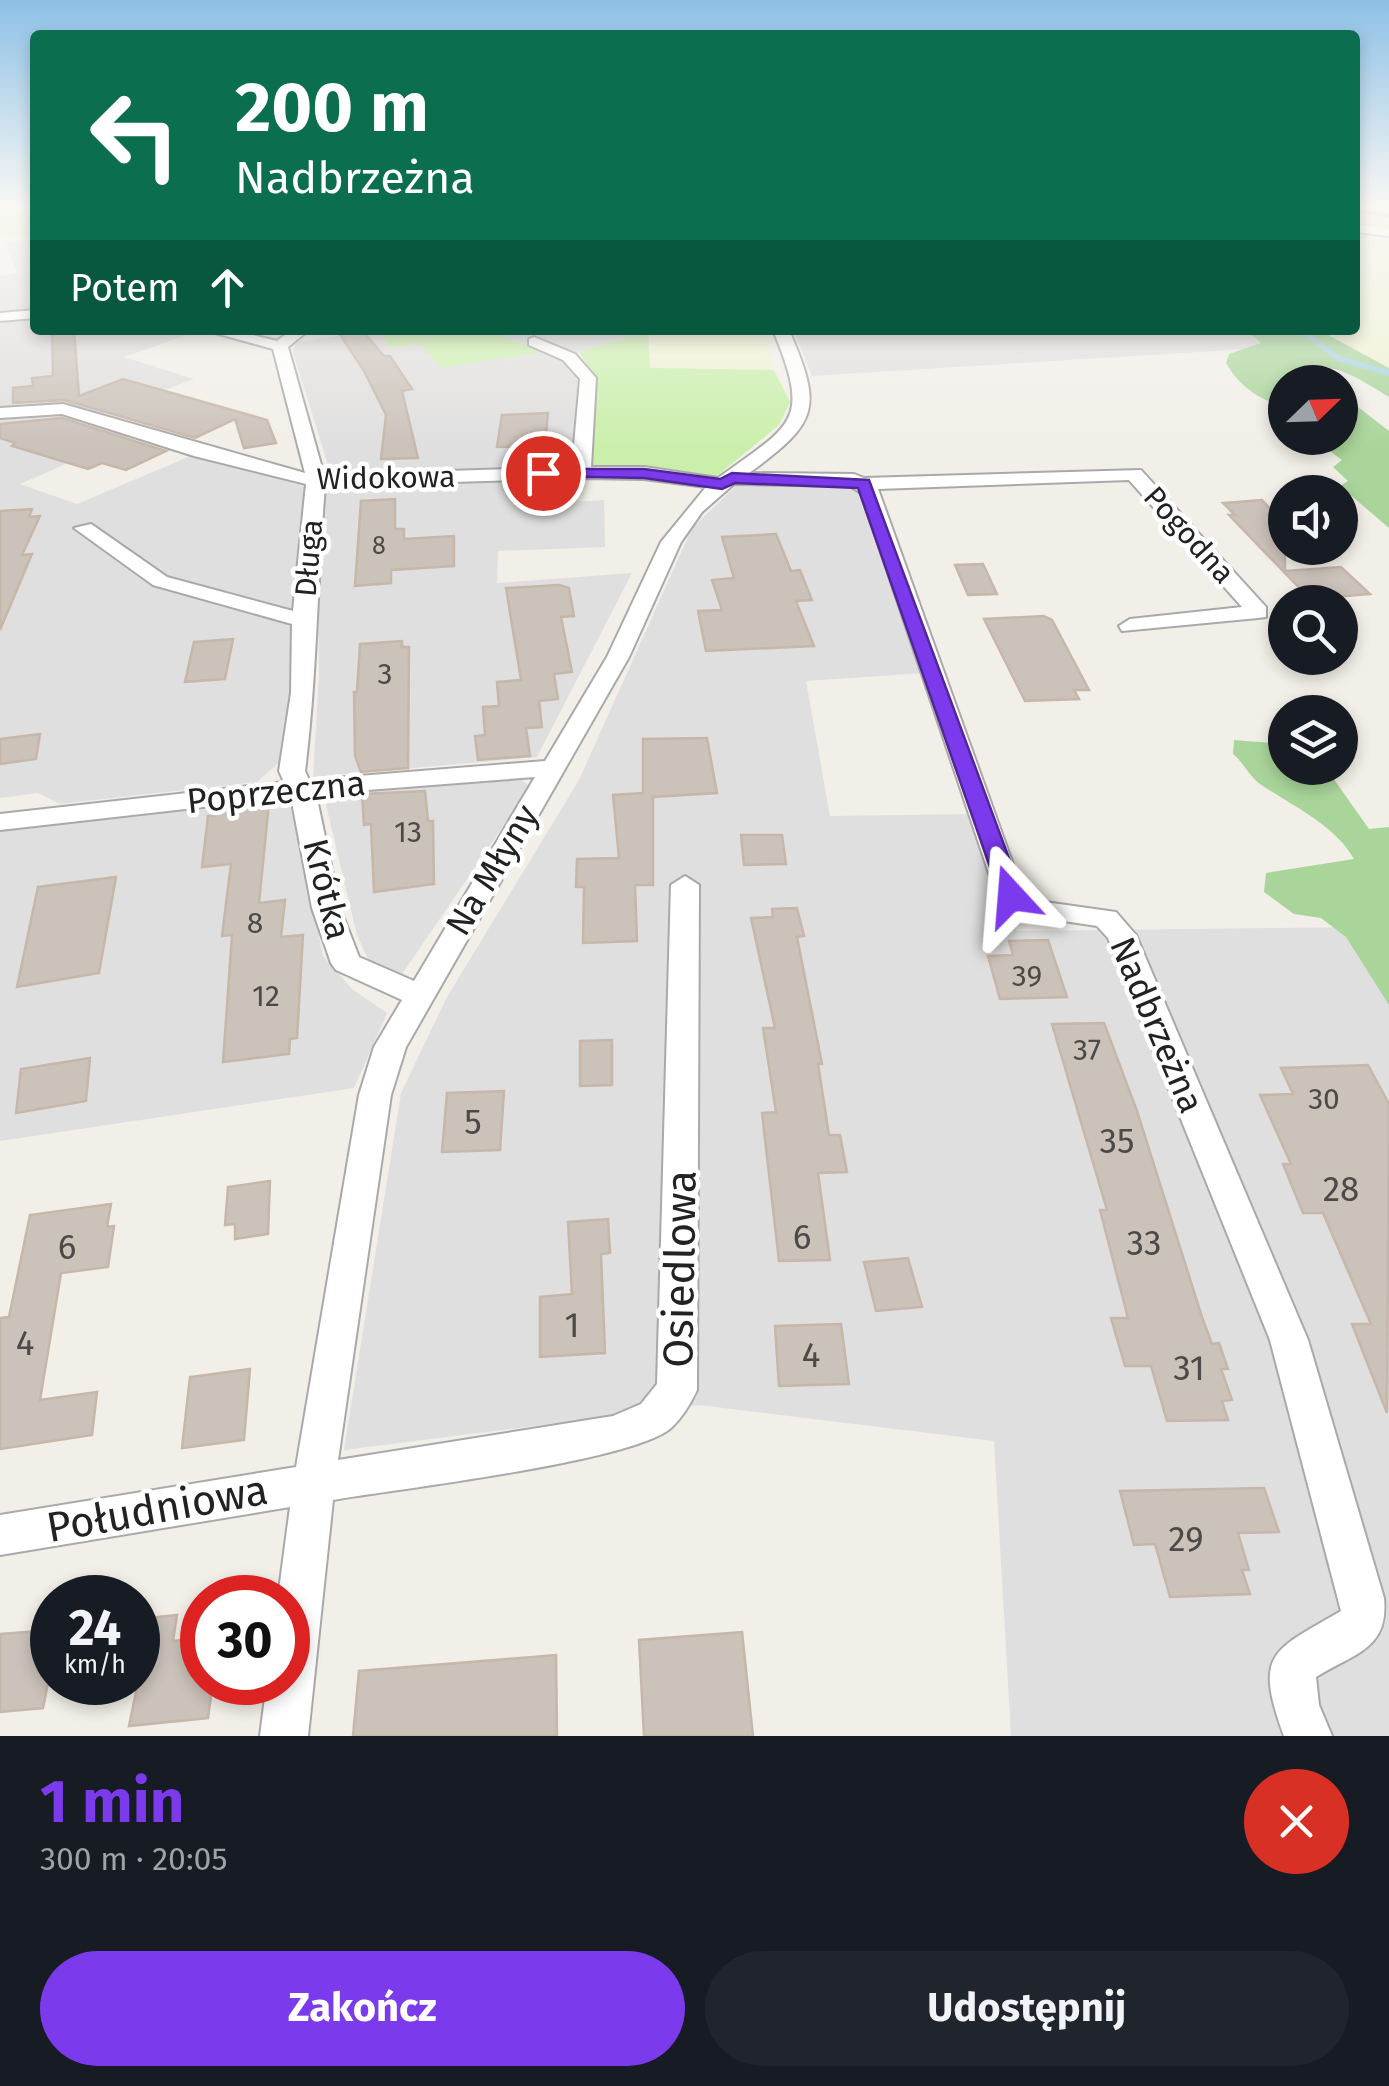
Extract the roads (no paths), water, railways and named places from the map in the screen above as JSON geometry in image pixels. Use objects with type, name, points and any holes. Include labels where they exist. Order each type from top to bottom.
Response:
[{"type":"street","points":[[0,318],[30,315]]},
{"type":"street","points":[[233,335],[280,346],[294,335]]},
{"type":"street","name":"Na Młyny","points":[[284,1736],[314,1481],[375,1096],[390,1047],[417,994],[618,657],[642,597],[696,507],[784,433],[801,410],[804,387],[783,335]]},
{"type":"street","points":[[534,342],[569,357],[588,378],[581,472]]},
{"type":"street","name":"Długa","points":[[280,346],[316,481],[304,620]]},
{"type":"street","name":"Widokowa","points":[[0,413],[64,410],[200,452],[316,481],[581,472],[727,481]]},
{"type":"street","name":"Pogodna","points":[[864,484],[1134,474],[1165,504],[1258,612],[1130,626]]},
{"type":"street","points":[[727,481],[864,484]]},
{"type":"street","name":"Nadbrzeżna","points":[[864,484],[1011,896],[1028,908],[1056,916],[1106,918],[1116,926],[1289,1340],[1362,1598],[1364,1622],[1292,1666],[1296,1704],[1308,1736]]},
{"type":"street","points":[[84,528],[160,581],[304,620]]},
{"type":"street","name":"Krótka","points":[[304,620],[303,693],[292,772],[307,803],[326,908],[346,964],[417,994]]},
{"type":"street","name":"Poprzeczna","points":[[0,822],[300,788],[554,768]]},
{"type":"street","name":"Osiedlowa","points":[[314,1481],[615,1434],[655,1417],[678,1390],[685,884]]},
{"type":"street","name":"Południowa","points":[[0,1535],[314,1481]]},
{"type":"waterway","points":[[1308,335],[1338,358],[1388,373]]},
{"type":"waterway","points":[[1379,370],[1389,373]]}]
